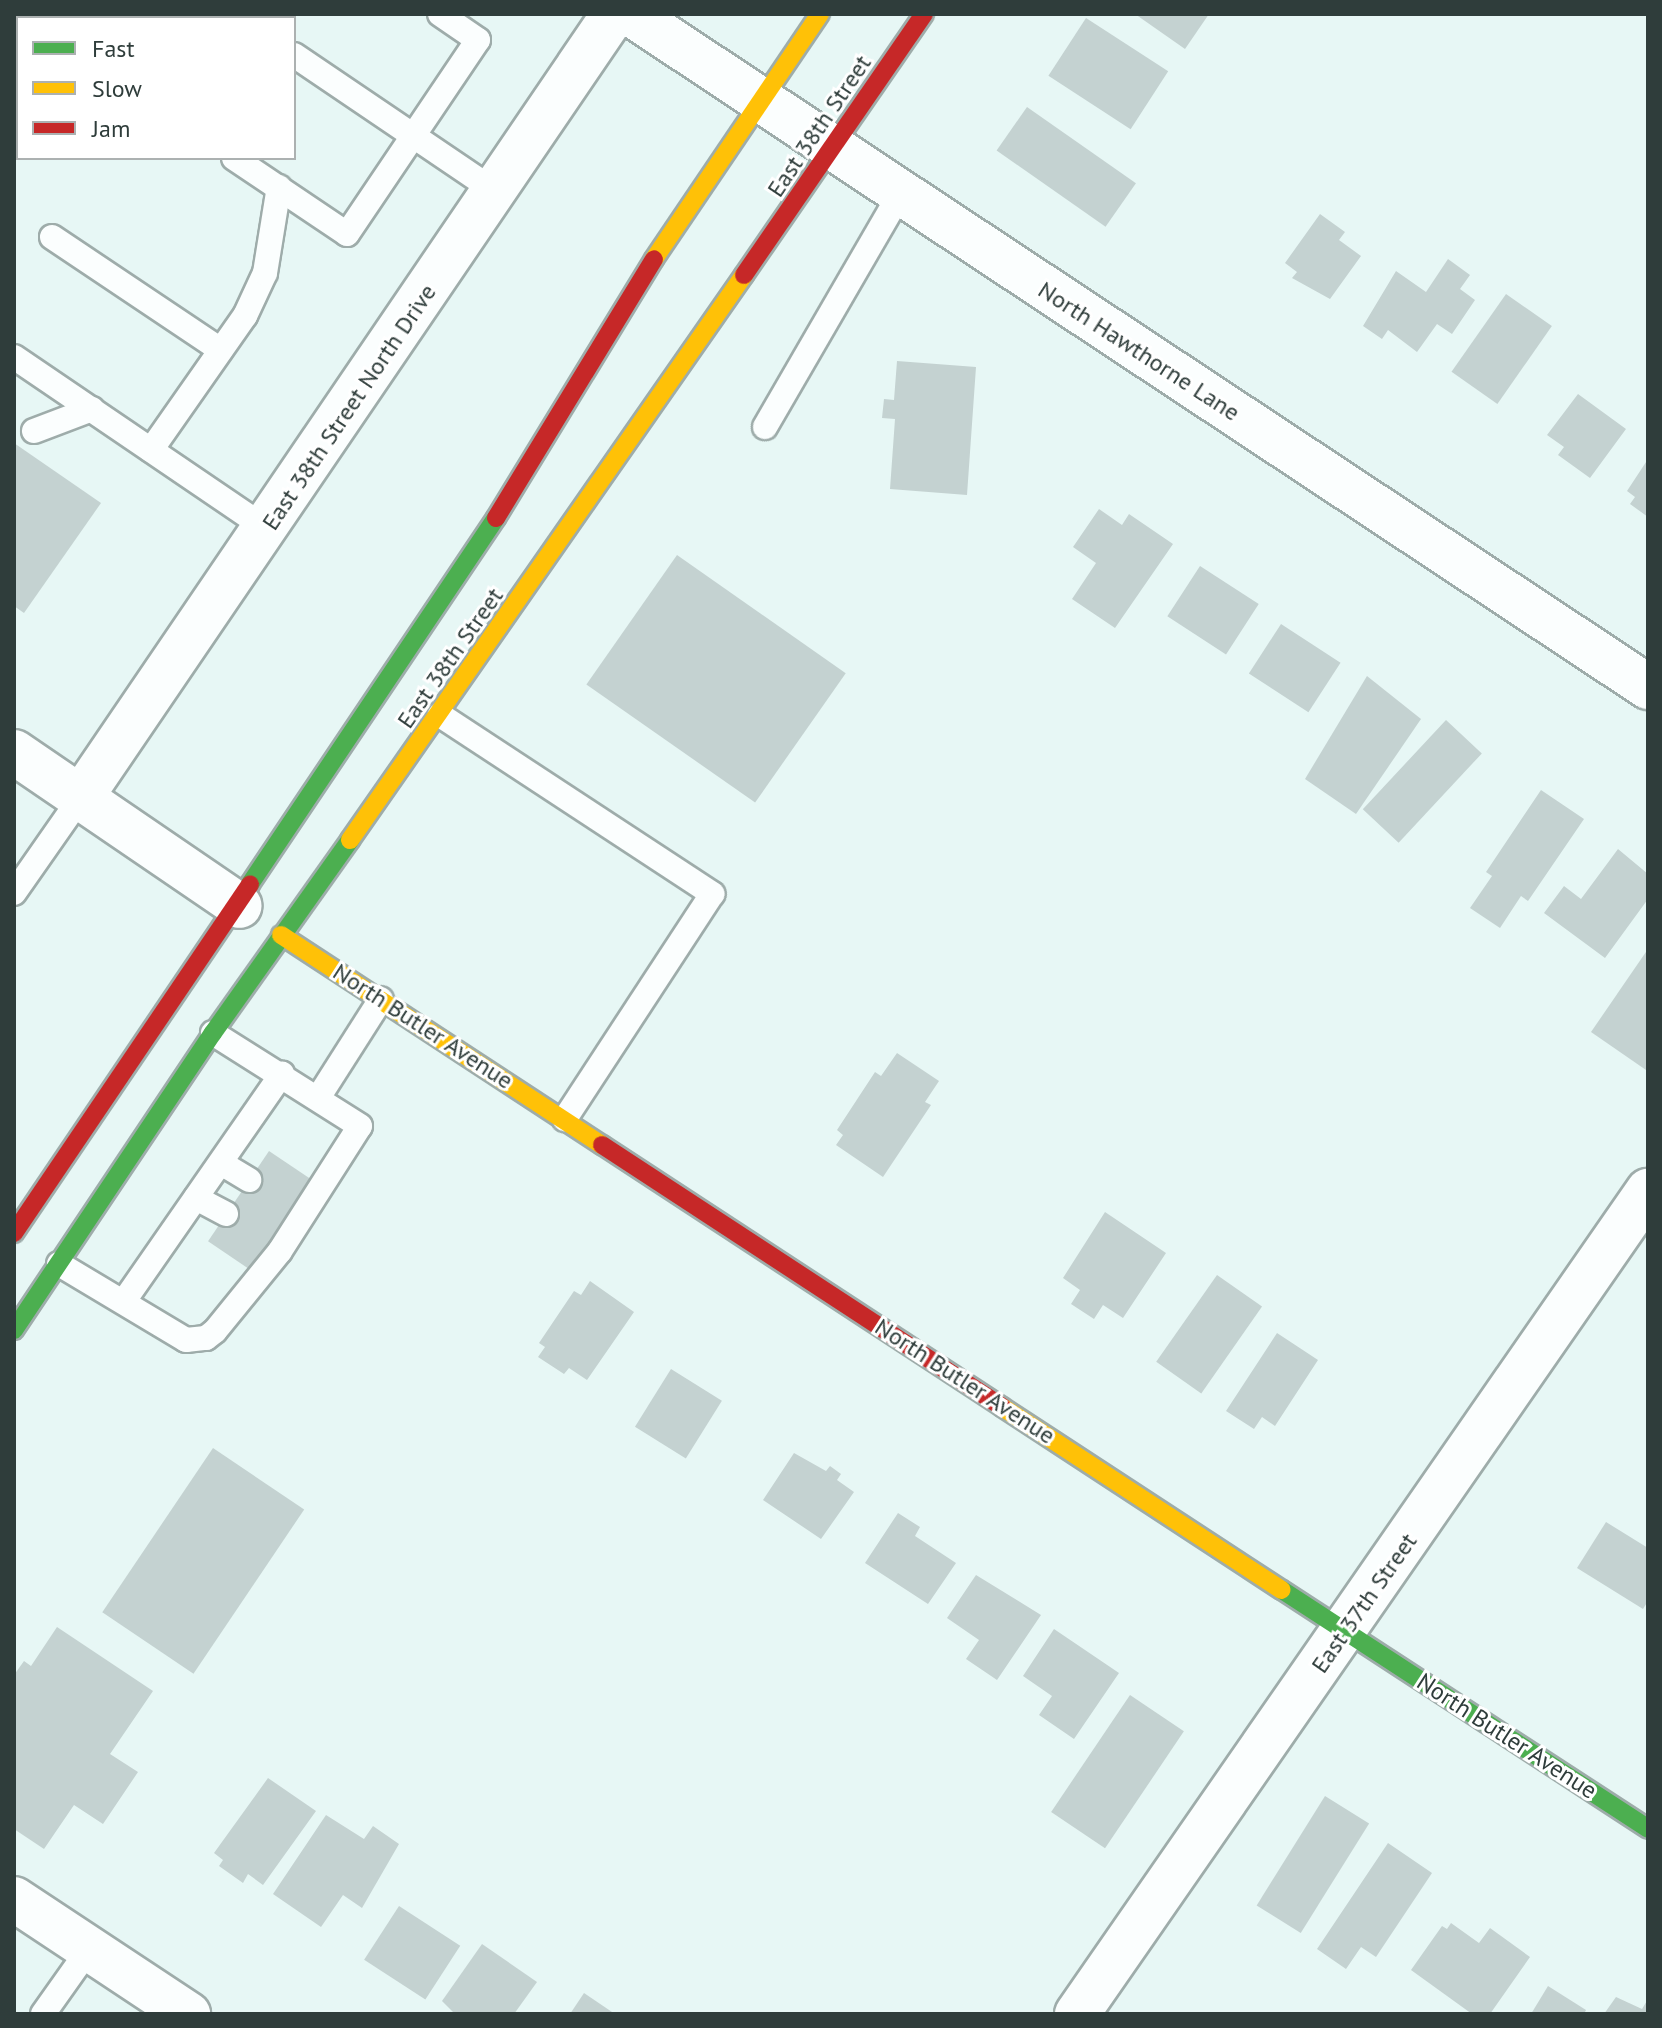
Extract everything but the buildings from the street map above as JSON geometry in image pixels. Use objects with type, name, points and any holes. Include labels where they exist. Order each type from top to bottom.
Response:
[{"type":"main road","name":"East 38th Street","points":[[14,1233],[240,906],[481,543],[681,214],[758,99],[820,14]]},
{"type":"main road","name":"East 38th Street","points":[[14,1330],[213,1033],[440,715],[924,14]]},
{"type":"main road","name":"North Butler Avenue","points":[[281,935],[1648,1829]]},
{"type":"street","name":"East 38th Street North Drive","points":[[81,797],[267,529],[614,14]]},
{"type":"street","name":"North Hawthorne Lane","points":[[631,14],[831,150],[1648,687]]},
{"type":"street","points":[[14,752],[240,906]]},
{"type":"street","name":"East 37th Street","points":[[1077,2014],[1648,1191]]},
{"type":"street","points":[[14,1899],[188,2014]]},
{"type":"lane","points":[[237,160],[347,234],[478,40],[440,14]]},
{"type":"lane","points":[[296,56],[495,191]]},
{"type":"lane","points":[[151,450],[221,350],[265,273],[279,187]]},
{"type":"lane","points":[[765,427],[900,194]]},
{"type":"lane","points":[[52,237],[221,350]]},
{"type":"lane","points":[[14,357],[267,529]]},
{"type":"lane","points":[[34,431],[92,409]]},
{"type":"lane","points":[[440,715],[712,894],[565,1119]]},
{"type":"lane","points":[[14,893],[81,797]]},
{"type":"lane","points":[[318,1098],[381,999]]},
{"type":"lane","points":[[59,1264],[186,1340],[206,1338],[255,1288],[299,1213],[360,1126],[213,1033]]},
{"type":"lane","points":[[124,1301],[282,1074]]},
{"type":"lane","points":[[221,1163],[249,1180]]},
{"type":"lane","points":[[196,1198],[226,1214]]},
{"type":"lane","points":[[43,2014],[89,1949]]},
{"type":"traffic: fast","points":[[250,884],[496,518]]},
{"type":"traffic: fast","points":[[14,1330],[213,1033],[350,840]]},
{"type":"traffic: fast","points":[[1282,1590],[1648,1829]]},
{"type":"traffic: slow","points":[[654,259],[820,14]]},
{"type":"traffic: slow","points":[[350,840],[744,275]]},
{"type":"traffic: slow","points":[[281,935],[602,1145]]},
{"type":"traffic: slow","points":[[1002,1407],[1282,1590]]},
{"type":"traffic: jam","points":[[744,275],[924,14]]},
{"type":"traffic: jam","points":[[496,518],[654,259]]},
{"type":"traffic: jam","points":[[14,1233],[250,884]]},
{"type":"traffic: jam","points":[[602,1145],[1002,1407]]}]
